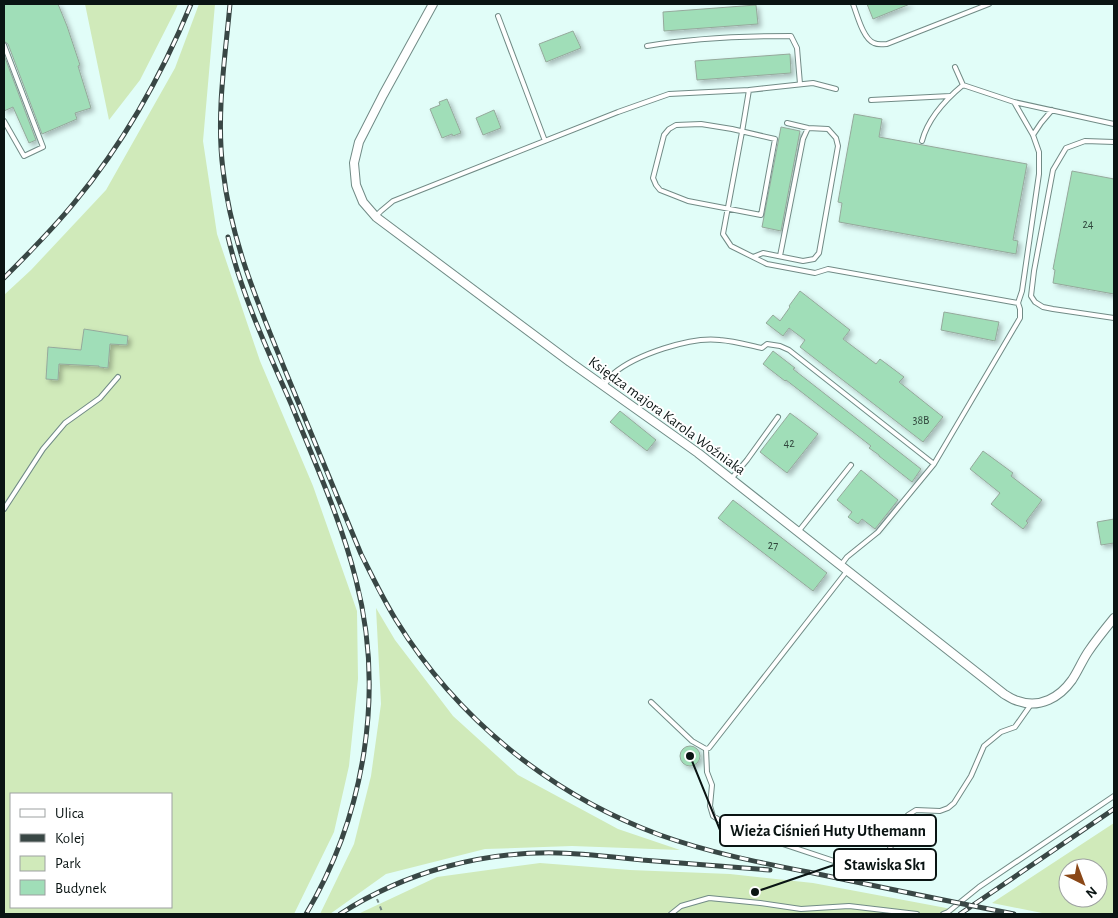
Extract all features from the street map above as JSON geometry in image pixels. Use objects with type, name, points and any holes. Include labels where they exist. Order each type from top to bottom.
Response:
[{"type":"street","name":"Księdza majora Karola Woźniaka","points":[[433,4],[359,142],[354,163],[356,185],[362,202],[376,217],[429,258],[698,453],[1004,694],[1019,702],[1042,703],[1055,698],[1072,680],[1088,652],[1114,618]]},
{"type":"lane","points":[[853,4],[867,37],[873,43],[879,45],[886,44],[989,4]]},
{"type":"lane","points":[[498,16],[545,141]]},
{"type":"lane","points":[[647,46],[672,42],[749,36],[791,36],[797,48],[800,84]]},
{"type":"lane","points":[[4,45],[43,147],[24,156],[4,122]]},
{"type":"lane","points":[[955,67],[964,85],[1014,102],[1114,124]]},
{"type":"lane","points":[[376,217],[380,211],[393,201],[618,112],[669,94],[749,90],[813,83],[836,89]]},
{"type":"lane","points":[[922,141],[924,132],[936,111],[964,85]]},
{"type":"lane","points":[[749,90],[723,234],[732,246],[767,264],[815,273],[828,268],[1018,303]]},
{"type":"lane","points":[[871,100],[950,96]]},
{"type":"lane","points":[[840,565],[878,532],[934,464],[1020,318],[1018,303],[1022,291],[1039,174],[1039,152],[1033,134],[1014,102]]},
{"type":"lane","points":[[1033,134],[1052,110]]},
{"type":"lane","points":[[753,256],[763,253],[803,261],[814,259],[819,253],[838,146],[836,138],[828,129],[808,128],[787,123]]},
{"type":"lane","points":[[701,124],[775,139],[760,215],[727,209],[688,201],[660,190],[654,178],[664,136],[669,129],[676,125],[701,124]]},
{"type":"lane","points":[[780,256],[803,139],[808,128]]},
{"type":"lane","points":[[1114,142],[1085,141],[1066,148],[1053,170],[1031,296],[1035,302],[1048,308],[1114,318]]},
{"type":"lane","points":[[604,386],[613,374],[645,355],[680,344],[718,340],[762,348],[768,344],[780,346],[789,350],[934,464]]},
{"type":"lane","points":[[4,509],[43,449],[65,423],[100,398],[118,376]]},
{"type":"lane","points":[[731,479],[778,417]]},
{"type":"lane","points":[[798,532],[851,465]]},
{"type":"lane","points":[[706,749],[709,748],[847,571]]},
{"type":"lane","points":[[651,702],[692,741],[706,749]]},
{"type":"lane","points":[[706,749],[707,772],[712,785],[710,806],[713,816],[750,833],[855,868],[871,866],[886,857],[902,822],[908,815],[916,810],[940,811],[954,803],[970,776],[984,746],[1001,732],[1015,727],[1032,703]]},
{"type":"lane","points":[[943,914],[980,886],[1114,796]]},
{"type":"lane","points":[[672,914],[681,906],[709,898],[801,909],[849,906],[917,914]]},
{"type":"path","points":[[376,899],[383,914]]},
{"type":"green space","points":[[85,4],[178,4],[140,80],[109,120]]},
{"type":"green space","points":[[199,4],[215,4],[203,141],[217,234],[260,361],[313,486],[357,611],[358,679],[349,766],[334,832],[294,914],[4,914],[4,295],[31,270],[106,190],[175,68]]},
{"type":"green space","points":[[376,608],[395,640],[453,716],[518,775],[618,829],[680,850],[572,846],[485,849],[386,874],[330,914],[320,914],[354,844],[371,776],[381,704]]},
{"type":"green space","points":[[1114,823],[1114,914],[1047,914],[992,903],[1058,860],[1058,908],[1108,908],[1108,858],[1061,858]]},
{"type":"green space","points":[[540,863],[630,870],[730,874],[813,883],[956,910],[950,914],[358,914],[437,877]]},
{"type":"building","points":[[4,4],[58,4],[80,65],[78,66],[91,108],[75,113],[77,119],[42,134],[8,44],[4,41]]},
{"type":"building","points":[[867,4],[910,4],[873,19]]},
{"type":"building","points":[[756,5],[758,24],[664,31],[663,12]]},
{"type":"building","points":[[573,31],[581,48],[546,62],[539,44]]},
{"type":"building","points":[[790,54],[791,73],[697,80],[695,61]]},
{"type":"building","points":[[4,55],[36,140],[29,143],[13,107],[4,111]]},
{"type":"building","points":[[447,99],[461,133],[442,138],[430,109],[440,105],[439,102]]},
{"type":"building","points":[[494,110],[501,128],[483,135],[476,118]]},
{"type":"building","points":[[854,114],[882,119],[879,137],[1027,164],[1013,240],[1018,241],[1016,254],[839,222],[842,203],[838,202]]},
{"type":"building","points":[[781,127],[800,131],[781,231],[762,227]]},
{"type":"building","points":[[1072,171],[1114,179],[1114,294],[1053,283],[1055,270],[1053,269]]},
{"type":"building","points":[[800,291],[850,330],[843,339],[876,364],[880,359],[904,377],[899,382],[943,417],[923,442],[800,347],[805,340],[789,328],[783,336],[766,323],[773,315],[780,321]]},
{"type":"building","points":[[944,312],[999,322],[995,341],[941,330]]},
{"type":"building","points":[[84,329],[128,336],[127,345],[110,344],[108,368],[59,364],[58,380],[46,379],[48,347],[81,350]]},
{"type":"building","points":[[773,351],[795,368],[793,369],[921,469],[912,482],[869,448],[871,446],[763,364]]},
{"type":"building","points":[[620,411],[656,440],[647,451],[610,422]]},
{"type":"building","points":[[790,413],[818,434],[787,473],[760,452]]},
{"type":"building","points":[[983,451],[1013,473],[1011,476],[1042,500],[1026,521],[1028,523],[1023,529],[991,504],[1000,493],[970,469]]},
{"type":"building","points":[[861,470],[898,500],[875,529],[862,519],[858,524],[848,517],[852,512],[837,500]]},
{"type":"building","points":[[733,500],[827,573],[813,591],[718,518]]},
{"type":"building","points":[[1114,519],[1114,543],[1101,545],[1097,522]]},
{"type":"building","points":[[686,746],[694,746],[700,752],[700,760],[694,766],[686,766],[680,760],[680,752]]},
{"type":"railway","points":[[4,278],[66,213],[109,157],[154,83],[191,4]]},
{"type":"railway","points":[[230,4],[222,87],[221,149],[227,197],[248,275],[361,554],[396,620],[420,656],[448,690],[510,750],[545,775],[581,798],[620,818],[660,835],[698,847],[755,861],[1014,914]]},
{"type":"railway","points":[[228,237],[256,323],[292,406],[335,514],[350,558],[365,622],[369,666],[364,752],[343,836],[326,876],[306,914]]},
{"type":"railway","points":[[960,914],[1114,809]]},
{"type":"railway","points":[[340,914],[391,886],[445,867],[473,860],[530,853],[569,853],[770,870]]},
{"type":"place","name":"Wieża Ciśnień Huty Uthemann","points":[[690,756]]},
{"type":"place","name":"Stawiska Sk1","points":[[755,892]]}]
